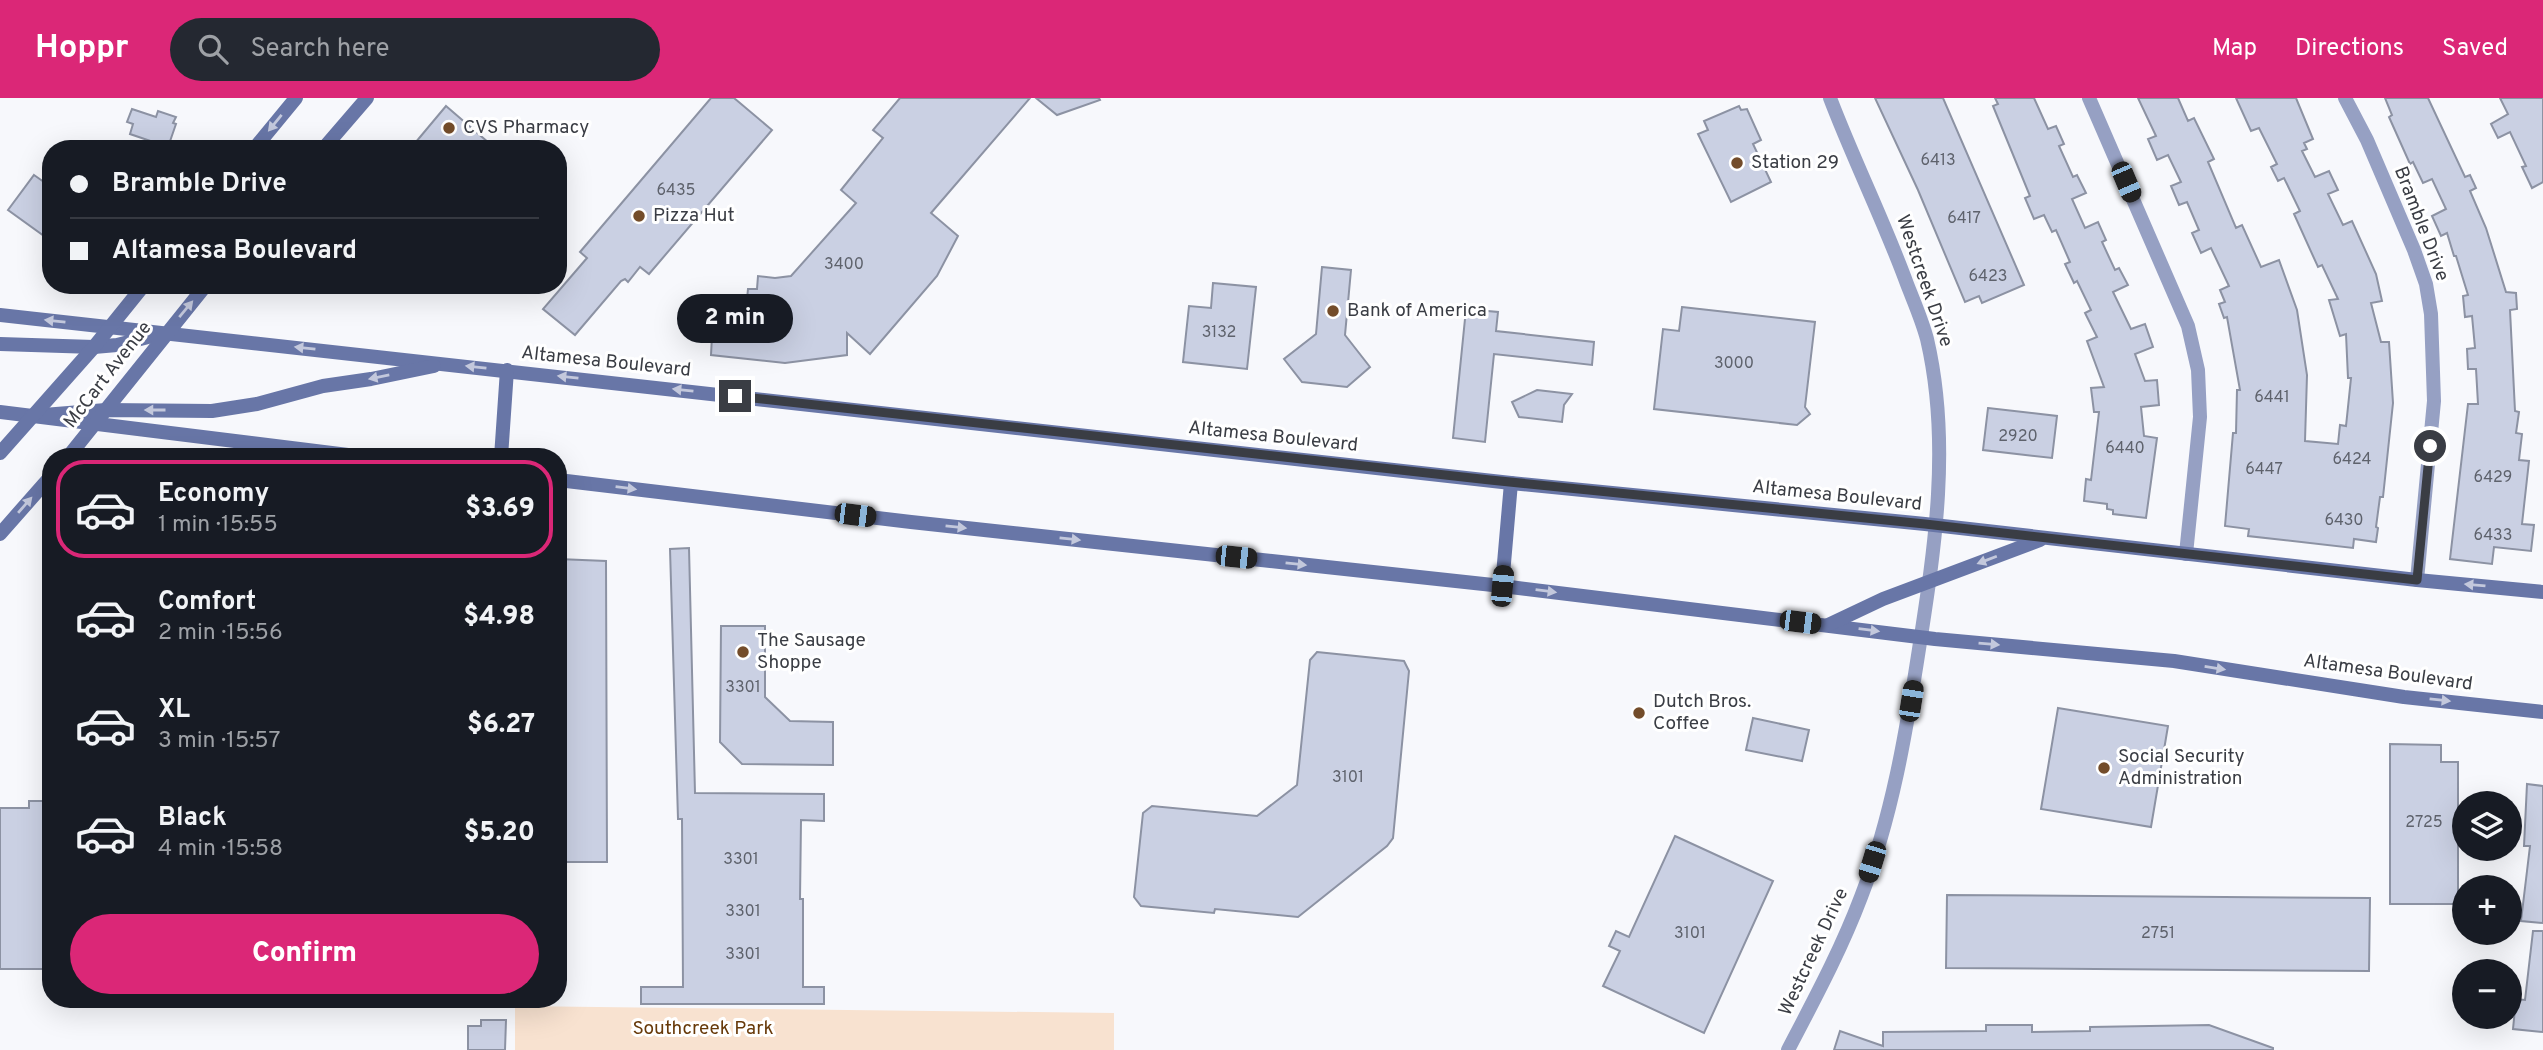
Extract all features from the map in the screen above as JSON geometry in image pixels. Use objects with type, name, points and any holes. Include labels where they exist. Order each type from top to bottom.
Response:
[{"type":"main road","points":[[261,140],[296,98]]},
{"type":"main road","points":[[331,140],[367,98]]},
{"type":"main road","name":"McCart Avenue","points":[[0,453],[137,294]]},
{"type":"main road","name":"McCart Avenue","points":[[75,448],[199,294]]},
{"type":"main road","name":"Altamesa Boulevard","points":[[0,315],[1511,483],[2543,592]]},
{"type":"main road","points":[[0,344],[94,347],[117,345],[167,332]]},
{"type":"main road","points":[[31,416],[106,410],[212,411],[257,404],[323,386],[446,363]]},
{"type":"main road","points":[[502,448],[507,370]]},
{"type":"main road","points":[[0,412],[288,448]]},
{"type":"main road","name":"Altamesa Boulevard","points":[[567,481],[1921,636],[2174,661],[2404,696],[2543,712]]},
{"type":"main road","points":[[1502,586],[1511,483]]},
{"type":"main road","points":[[0,534],[42,486]]},
{"type":"main road","points":[[1827,625],[1883,599],[2045,538]]},
{"type":"street","name":"Westcreek Drive","points":[[1788,1050],[1824,981],[1862,896],[1890,806],[1904,745],[1929,583],[1940,472],[1937,387],[1926,336],[1892,241],[1830,98]]},
{"type":"street","points":[[2090,98],[2188,326],[2199,370],[2200,417],[2186,554]]},
{"type":"street","name":"Bramble Drive","points":[[2345,98],[2367,140],[2414,250],[2426,284],[2431,314],[2434,401],[2417,580]]},
{"type":"green space","name":"Southcreek Park","points":[[515,1008],[1114,1013],[1114,1050],[515,1050]]},
{"type":"building","points":[[711,98],[734,98],[772,130],[649,274],[640,267],[628,282],[625,279],[621,281],[575,335],[543,309],[556,294],[567,294],[567,281],[587,258],[580,252]]},
{"type":"building","points":[[900,98],[1030,98],[931,213],[958,236],[937,276],[870,354],[847,333],[847,355],[785,363],[711,355],[712,336],[743,340],[748,289],[757,289],[758,276],[791,276],[856,203],[841,190],[883,138],[873,130]]},
{"type":"building","points":[[1036,98],[1099,98],[1100,100],[1057,115]]},
{"type":"building","points":[[1875,98],[1943,98],[2024,285],[1982,303],[1979,296],[1965,302],[1918,190]]},
{"type":"building","points":[[1995,98],[2034,98],[2048,129],[2056,126],[2064,144],[2059,146],[2073,177],[2077,175],[2086,193],[2072,199],[2085,228],[2098,222],[2106,240],[2102,242],[2115,270],[2119,268],[2128,285],[2113,292],[2131,329],[2145,324],[2153,347],[2135,354],[2145,381],[2157,380],[2159,405],[2141,407],[2144,436],[2157,438],[2146,518],[2113,514],[2113,510],[2107,509],[2107,504],[2084,501],[2086,479],[2091,480],[2099,412],[2094,412],[2091,388],[2104,387],[2087,341],[2097,337],[2085,313],[2091,310],[2065,264],[2070,262],[2056,230],[2052,232],[2044,215],[2034,219],[2025,198],[2030,196],[1993,106],[1998,104]]},
{"type":"building","points":[[2138,98],[2178,98],[2188,121],[2194,118],[2214,159],[2208,162],[2236,228],[2242,225],[2261,267],[2279,260],[2297,310],[2307,375],[2305,441],[2338,444],[2340,425],[2346,426],[2351,378],[2348,378],[2346,334],[2340,336],[2329,300],[2338,299],[2322,265],[2318,267],[2294,214],[2300,211],[2284,178],[2278,181],[2271,167],[2277,164],[2259,128],[2251,131],[2236,98],[2296,98],[2313,139],[2304,143],[2307,149],[2302,151],[2315,177],[2329,171],[2338,190],[2328,194],[2343,225],[2352,221],[2376,274],[2382,301],[2371,303],[2381,342],[2389,342],[2393,403],[2376,542],[2354,539],[2353,548],[2248,536],[2249,529],[2225,526],[2233,433],[2236,433],[2237,390],[2240,390],[2227,317],[2224,318],[2219,304],[2225,302],[2220,290],[2229,286],[2211,248],[2201,253],[2192,233],[2199,230],[2187,202],[2179,205],[2171,186],[2181,182],[2168,155],[2157,160],[2148,139],[2156,136]]},
{"type":"building","points":[[2385,98],[2428,98],[2465,177],[2470,175],[2476,188],[2470,191],[2486,228],[2506,292],[2516,293],[2517,309],[2510,310],[2515,411],[2519,412],[2516,433],[2522,434],[2519,460],[2529,461],[2522,524],[2534,525],[2531,551],[2494,547],[2492,564],[2450,559],[2468,404],[2478,404],[2476,369],[2468,369],[2467,349],[2475,348],[2472,316],[2465,317],[2463,296],[2468,295],[2447,233],[2441,236],[2432,216],[2446,209],[2432,179],[2423,183],[2413,162],[2410,164],[2389,117],[2392,115]]},
{"type":"building","points":[[2500,98],[2543,98],[2543,182],[2532,188],[2522,167],[2526,166],[2510,132],[2498,138],[2491,124],[2508,114]]},
{"type":"building","name":"CVS Pharmacy","points":[[446,106],[486,140],[418,140]]},
{"type":"building","name":"Station 29","points":[[1739,106],[1741,110],[1747,109],[1761,140],[1753,144],[1771,182],[1731,202],[1698,134],[1708,130],[1704,121]]},
{"type":"building","points":[[132,109],[156,117],[158,111],[176,117],[170,140],[148,140],[130,134],[133,124],[127,122]]},
{"type":"building","points":[[34,175],[42,181],[42,235],[8,210]]},
{"type":"building","name":"Bank of America","points":[[1322,267],[1351,270],[1345,335],[1370,367],[1347,387],[1302,382],[1284,359],[1316,334]]},
{"type":"building","points":[[1213,283],[1256,287],[1247,369],[1183,362],[1189,306],[1211,308]]},
{"type":"building","points":[[1682,307],[1815,322],[1805,407],[1810,414],[1797,425],[1654,409],[1663,329],[1679,331]]},
{"type":"building","points":[[1466,309],[1498,312],[1496,331],[1594,342],[1592,365],[1494,354],[1485,442],[1453,438]]},
{"type":"building","points":[[1537,390],[1572,394],[1564,405],[1562,422],[1519,417],[1512,402]]},
{"type":"building","points":[[1988,408],[2057,416],[2052,458],[1983,450]]},
{"type":"building","points":[[689,548],[695,793],[824,794],[824,821],[801,820],[800,899],[803,899],[803,987],[824,987],[824,1004],[641,1004],[641,987],[683,987],[682,819],[678,819],[670,549]]},
{"type":"building","points":[[567,559],[606,561],[607,862],[567,862]]},
{"type":"building","points":[[721,626],[765,626],[765,697],[790,721],[833,722],[833,765],[742,764],[720,742]]},
{"type":"building","points":[[1317,652],[1404,661],[1409,671],[1393,838],[1387,846],[1298,917],[1215,909],[1214,913],[1141,906],[1134,897],[1143,813],[1152,806],[1257,816],[1297,785],[1310,660]]},
{"type":"building","name":"Social Security Administration","points":[[2058,708],[2168,726],[2151,827],[2041,809]]},
{"type":"building","points":[[1753,718],[1809,730],[1802,761],[1746,750]]},
{"type":"building","points":[[2390,744],[2441,745],[2441,762],[2458,762],[2458,791],[2452,791],[2452,861],[2458,861],[2458,875],[2452,875],[2452,904],[2390,904]]},
{"type":"building","points":[[2527,784],[2543,786],[2543,923],[2522,921],[2530,846],[2524,846]]},
{"type":"building","points":[[29,801],[42,801],[42,969],[0,969],[0,808],[29,808]]},
{"type":"building","points":[[1675,836],[1773,881],[1704,1033],[1603,986],[1620,951],[1609,946],[1616,931],[1629,937]]},
{"type":"building","points":[[1947,895],[2370,898],[2369,971],[1946,968]]},
{"type":"building","points":[[2533,931],[2543,931],[2543,1032],[2513,1029],[2522,1029],[2522,1000],[2525,1000]]},
{"type":"building","points":[[481,1020],[506,1020],[505,1050],[468,1050],[468,1026],[481,1026]]},
{"type":"building","points":[[1986,1025],[2032,1025],[2032,1032],[2090,1031],[2090,1027],[2209,1025],[2273,1050],[1834,1050],[1840,1031],[1883,1046],[1883,1032],[1986,1031]]},
{"type":"place","name":"CVS Pharmacy","points":[[449,128]]},
{"type":"place","name":"Station 29","points":[[1737,163]]},
{"type":"place","name":"Pizza Hut","points":[[639,216]]},
{"type":"place","name":"Bank of America","points":[[1333,311]]},
{"type":"place","name":"The Sausage Shoppe","points":[[743,652]]},
{"type":"place","name":"Dutch Bros. Coffee","points":[[1639,713]]},
{"type":"place","name":"Social Security Administration","points":[[2104,768]]},
{"type":"route","points":[[735,396],[1490,480],[1925,524],[2417,580],[2430,446]]}]
